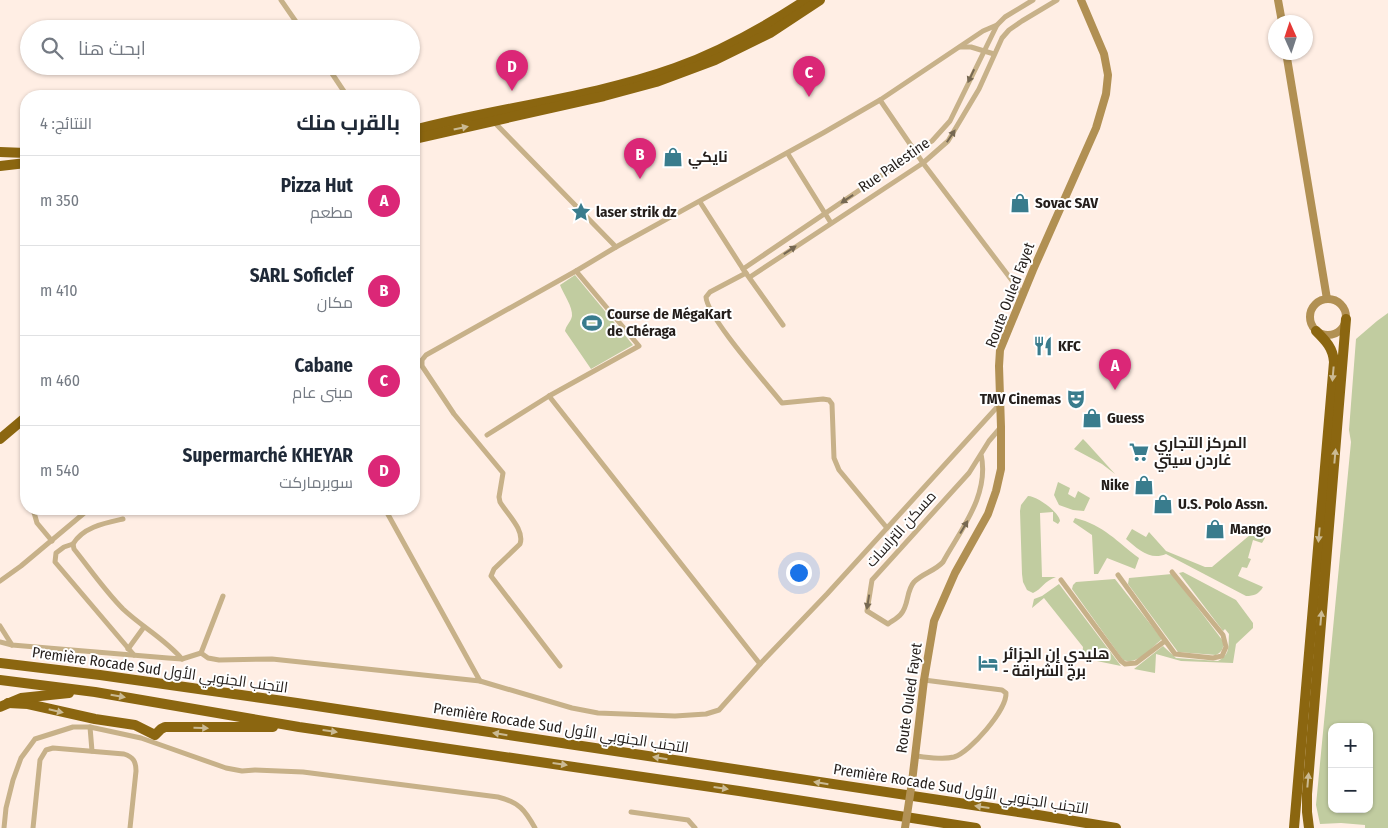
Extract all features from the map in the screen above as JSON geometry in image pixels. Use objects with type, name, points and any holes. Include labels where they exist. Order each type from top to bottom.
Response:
[{"type":"highway","points":[[420,129],[621,84],[676,68],[742,39],[806,0]]},
{"type":"highway","points":[[420,138],[632,89],[686,71],[715,60],[770,32],[820,0]]},
{"type":"highway","points":[[0,152],[20,153]]},
{"type":"highway","points":[[0,161],[20,163]]},
{"type":"highway","points":[[0,166],[20,164]]},
{"type":"highway","points":[[1294,828],[1308,715],[1346,319]]},
{"type":"highway","points":[[1309,828],[1307,794],[1308,715],[1334,362],[1334,354],[1330,346],[1316,331]]},
{"type":"highway","points":[[0,439],[20,422]]},
{"type":"highway","points":[[0,658],[100,675]]},
{"type":"highway","name":"Première Rocade Sud التجنب الجنوبي الأول","points":[[0,663],[100,675],[419,721],[1116,828]]},
{"type":"highway","name":"Première Rocade Sud التجنب الجنوبي الأول","points":[[0,680],[95,692],[299,727],[739,791],[976,828]]},
{"type":"highway","points":[[4,705],[21,698],[39,695],[95,692]]},
{"type":"highway","points":[[4,705],[28,704],[136,726],[154,738],[165,727],[299,727]]},
{"type":"main road","name":"Route Ouled Fayet","points":[[905,828],[924,680],[934,621],[955,573],[988,514],[996,491],[1000,469],[1001,427],[998,366],[1000,350],[1022,295],[1096,128],[1106,94],[1108,75],[1104,54],[1081,0]]},
{"type":"main road","points":[[1278,0],[1281,15]]},
{"type":"main road","points":[[1287,60],[1327,299]]},
{"type":"main road","points":[[1327,299],[1339,303],[1343,307],[1346,319],[1341,330],[1328,335],[1316,331],[1310,320],[1312,308],[1327,299]]},
{"type":"street","points":[[282,0],[295,20]]},
{"type":"street","name":"Rue Palestine","points":[[746,273],[825,214],[932,141],[950,121],[996,25],[1033,0]]},
{"type":"street","name":"Rue Palestine","points":[[746,273],[831,223],[923,162],[948,141],[979,89],[1002,38],[1010,30],[1057,0]]},
{"type":"street","points":[[560,666],[491,576],[494,569],[520,544],[522,539],[519,530],[500,502],[502,473],[454,414],[422,366],[422,360],[426,355],[616,247],[788,154],[880,100],[983,31],[996,25]]},
{"type":"street","points":[[959,47],[971,47],[994,54]]},
{"type":"street","points":[[333,75],[343,90]]},
{"type":"street","points":[[880,100],[923,162],[1022,295]]},
{"type":"street","points":[[493,121],[616,247]]},
{"type":"street","points":[[788,154],[831,223]]},
{"type":"street","points":[[700,202],[746,273],[783,325]]},
{"type":"street","points":[[487,435],[549,396],[640,346],[576,271]]},
{"type":"street","points":[[746,273],[710,292],[706,297],[710,308],[734,343],[782,403],[830,400],[832,404],[834,458],[839,470],[887,528]]},
{"type":"street","points":[[549,396],[760,664]]},
{"type":"street","points":[[201,653],[208,658],[219,660],[272,659],[480,682],[572,708],[598,713],[693,716],[719,710],[1000,405]]},
{"type":"street","name":"مسكن التراسات","points":[[981,454],[983,473],[977,501],[968,521],[943,562],[938,568],[914,582],[901,614],[888,624],[867,611],[872,580],[969,473],[981,454],[1001,427]]},
{"type":"street","points":[[36,515],[40,529],[52,541]]},
{"type":"street","points":[[0,581],[82,515]]},
{"type":"street","points":[[388,515],[480,682]]},
{"type":"street","points":[[123,519],[106,522],[88,530],[78,537],[73,544],[64,547],[56,553],[55,562],[135,656]]},
{"type":"street","points":[[73,544],[74,549],[123,609],[170,646],[182,659]]},
{"type":"street","points":[[1118,575],[1172,651],[1179,655],[1219,658],[1224,654],[1226,640],[1172,572]]},
{"type":"street","points":[[1061,580],[1125,664],[1136,663],[1165,641]]},
{"type":"street","points":[[201,653],[223,596]]},
{"type":"street","points":[[0,626],[12,645]]},
{"type":"street","points":[[128,649],[144,627]]},
{"type":"street","points":[[0,642],[12,645],[182,659],[201,653]]},
{"type":"street","points":[[915,756],[952,758],[964,753],[974,744],[1004,706],[1006,696],[1006,693],[1002,690],[924,680]]},
{"type":"street","points":[[90,727],[92,751]]},
{"type":"street","points":[[4,828],[12,780],[22,758],[35,739],[73,728],[90,727],[154,738],[226,768],[242,771],[302,772],[498,797],[519,805],[526,812],[535,828]]},
{"type":"street","points":[[33,828],[40,760],[46,750],[53,748],[124,754],[134,760],[136,771],[130,828]]},
{"type":"street","points":[[631,812],[688,820],[696,828]]},
{"type":"green space","name":"Course de MégaKart de Chéraga","points":[[575,275],[633,345],[591,369],[565,331],[572,312],[560,285]]},
{"type":"green space","points":[[1388,313],[1388,828],[1365,828],[1365,825],[1341,823],[1320,824],[1316,805],[1351,442],[1349,430],[1356,339]]},
{"type":"green space","points":[[1083,439],[1115,474],[1102,464],[1074,449]]},
{"type":"green space","points":[[1058,482],[1070,488],[1068,494],[1075,498],[1078,491],[1090,498],[1084,511],[1073,510],[1059,505],[1054,495]]},
{"type":"green space","points":[[1028,496],[1047,505],[1056,513],[1060,521],[1058,524],[1053,521],[1053,512],[1040,513],[1042,577],[1056,577],[1033,593],[1027,590],[1022,574],[1020,511],[1021,505]]},
{"type":"green space","points":[[1075,518],[1094,525],[1110,535],[1139,558],[1135,569],[1107,558],[1098,574],[1094,574],[1092,535],[1073,522]]},
{"type":"green space","points":[[1132,529],[1146,537],[1149,532],[1166,551],[1205,567],[1212,567],[1257,529],[1265,538],[1262,543],[1253,540],[1248,558],[1251,559],[1247,568],[1242,567],[1238,576],[1263,587],[1256,594],[1246,596],[1166,554],[1155,556],[1144,553],[1126,539]]},
{"type":"green space","points":[[1183,572],[1236,600],[1253,623],[1253,628],[1236,644],[1233,663],[1181,661],[1156,654],[1155,673],[1134,669],[1163,646],[1176,658],[1218,661],[1227,653],[1229,634],[1225,629],[1223,631],[1179,573]]},
{"type":"green space","points":[[1172,574],[1223,641],[1220,653],[1216,655],[1178,652],[1128,584],[1129,578]]},
{"type":"green space","points":[[1115,579],[1162,639],[1144,655],[1134,660],[1123,660],[1072,589],[1076,582]]},
{"type":"green space","points":[[1059,584],[1121,666],[1082,658],[1083,647],[1044,598],[1032,608],[1034,599],[1042,596]]},
{"type":"place","name":"Supermarché KHEYAR","points":[[512,91]]},
{"type":"place","name":"Cabane","points":[[809,97]]},
{"type":"place","name":"نايكي","points":[[673,157]]},
{"type":"place","name":"SARL Soficlef","points":[[640,179]]},
{"type":"place","name":"Sovac SAV","points":[[1020,203]]},
{"type":"place","name":"laser strik dz","points":[[581,212]]},
{"type":"place","name":"Course de MégaKart de Chéraga","points":[[592,323]]},
{"type":"place","name":"KFC","points":[[1043,346]]},
{"type":"place","name":"Pizza Hut","points":[[1115,390]]},
{"type":"place","name":"TMV Cinemas","points":[[1076,399]]},
{"type":"place","name":"Guess","points":[[1092,418]]},
{"type":"place","name":"المركز التجاري غاردن سيتي","points":[[1139,452]]},
{"type":"place","name":"Nike","points":[[1144,485]]},
{"type":"place","name":"U.S. Polo Assn.","points":[[1163,504]]},
{"type":"place","name":"Mango","points":[[1215,529]]},
{"type":"place","name":"هليدي إن الجزائر - برج الشراقة","points":[[988,663]]}]
